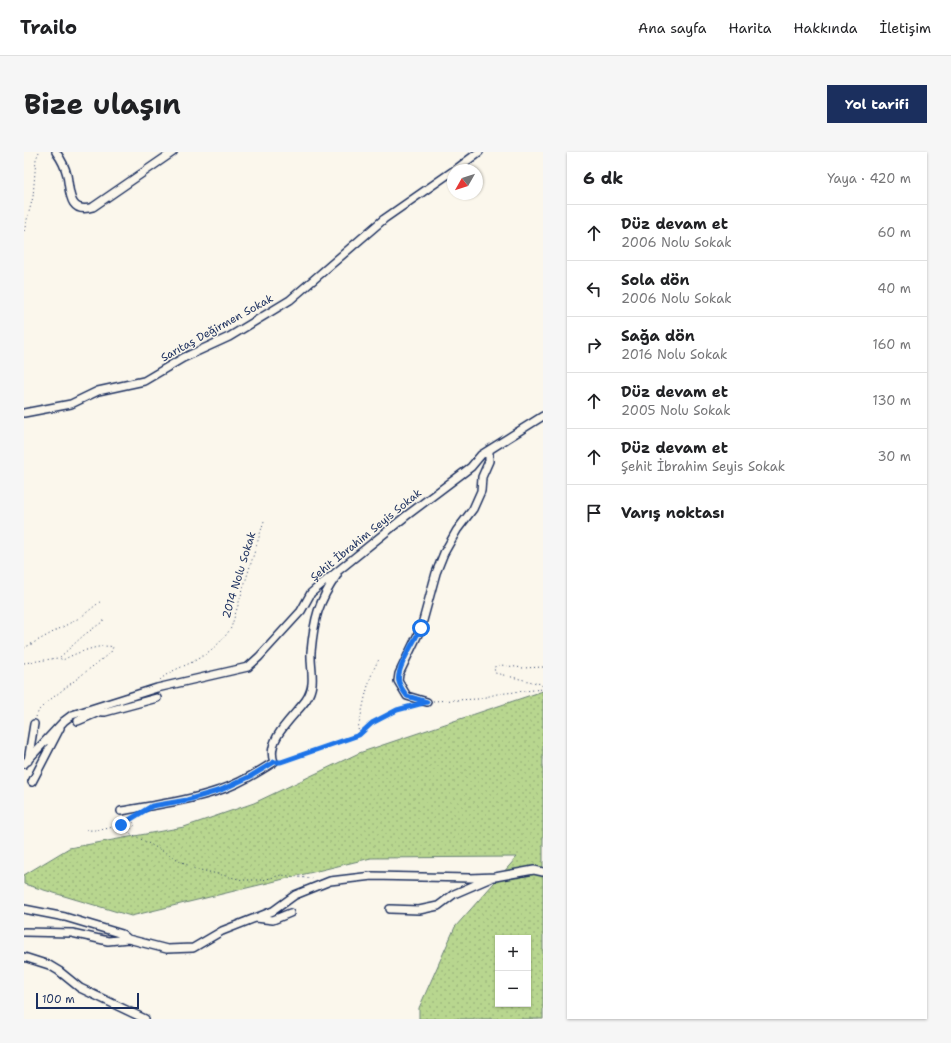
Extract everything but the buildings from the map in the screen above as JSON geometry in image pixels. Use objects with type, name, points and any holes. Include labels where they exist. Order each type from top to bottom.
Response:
[{"type":"street","points":[[56,152],[62,161],[67,175],[68,194],[74,203],[80,208],[87,209],[93,207],[172,152]]},
{"type":"street","name":"Sarıtaş Değirmen Sokak","points":[[463,164],[479,152]]},
{"type":"street","name":"Sarıtaş Değirmen Sokak","points":[[24,413],[71,404],[98,391],[144,381],[183,358],[229,337],[290,300],[384,219],[447,176]]},
{"type":"street","name":"Şehit İbrahim Seyis Sokak","points":[[26,762],[64,721],[72,715],[153,690],[248,667],[301,611],[311,593],[471,467],[481,455],[543,416]]},
{"type":"street","points":[[427,702],[407,696],[398,682],[399,674],[421,628],[436,573],[444,553],[481,491],[482,477],[489,461],[489,451]]},
{"type":"street","points":[[121,812],[187,800],[221,790],[251,776],[274,762],[271,755],[274,743],[281,730],[306,700],[312,690],[314,681],[311,654],[318,608],[324,594],[341,568]]},
{"type":"street","points":[[98,707],[102,712],[105,712],[157,698]]},
{"type":"street","points":[[78,721],[99,712],[98,707]]},
{"type":"street","points":[[32,782],[64,721]]},
{"type":"street","points":[[26,762],[34,724]]},
{"type":"street","points":[[24,932],[72,933],[108,941],[128,939],[167,949],[193,948],[222,931],[273,911],[295,896],[330,881],[372,876],[470,878],[495,877],[534,870],[543,872]]},
{"type":"street","points":[[390,909],[419,910],[438,906],[454,894],[495,877]]},
{"type":"street","points":[[24,909],[65,917],[122,934],[128,939]]},
{"type":"street","points":[[256,918],[273,920],[290,913]]},
{"type":"street","points":[[24,957],[48,965],[86,991],[145,1019]]},
{"type":"path","points":[[24,231],[33,197],[36,159],[39,152]]},
{"type":"path","name":"2014 Nolu Sokak","points":[[153,690],[160,679],[166,674],[197,660],[221,643],[231,628],[264,521]]},
{"type":"path","points":[[24,648],[81,617],[101,601]]},
{"type":"path","points":[[58,658],[84,635],[105,620]]},
{"type":"path","points":[[24,663],[58,658],[63,660],[103,646],[112,647],[111,652],[42,706],[37,714],[34,724]]},
{"type":"path","points":[[359,735],[358,728],[367,693],[375,666],[380,658]]},
{"type":"path","points":[[543,667],[523,668],[501,665],[494,667],[495,673],[541,684],[543,688]]},
{"type":"path","points":[[274,762],[281,762],[359,735],[372,723],[397,710],[427,702],[478,699],[497,694],[543,688]]},
{"type":"path","points":[[86,830],[102,831],[131,819],[152,806]]},
{"type":"path","points":[[131,819],[135,825],[128,832],[195,869],[243,880],[263,880],[281,875],[316,879]]},
{"type":"green space","points":[[543,691],[543,1019],[419,1019],[419,1008],[455,927],[517,857],[371,858],[131,916],[24,884],[24,875],[69,848],[184,827],[254,803],[359,753]]},
{"type":"route","points":[[121,825],[152,806],[187,800],[221,790],[251,776],[274,762],[281,762],[359,735],[372,723],[397,710],[427,702],[407,696],[398,682],[404,660],[421,628]]}]
